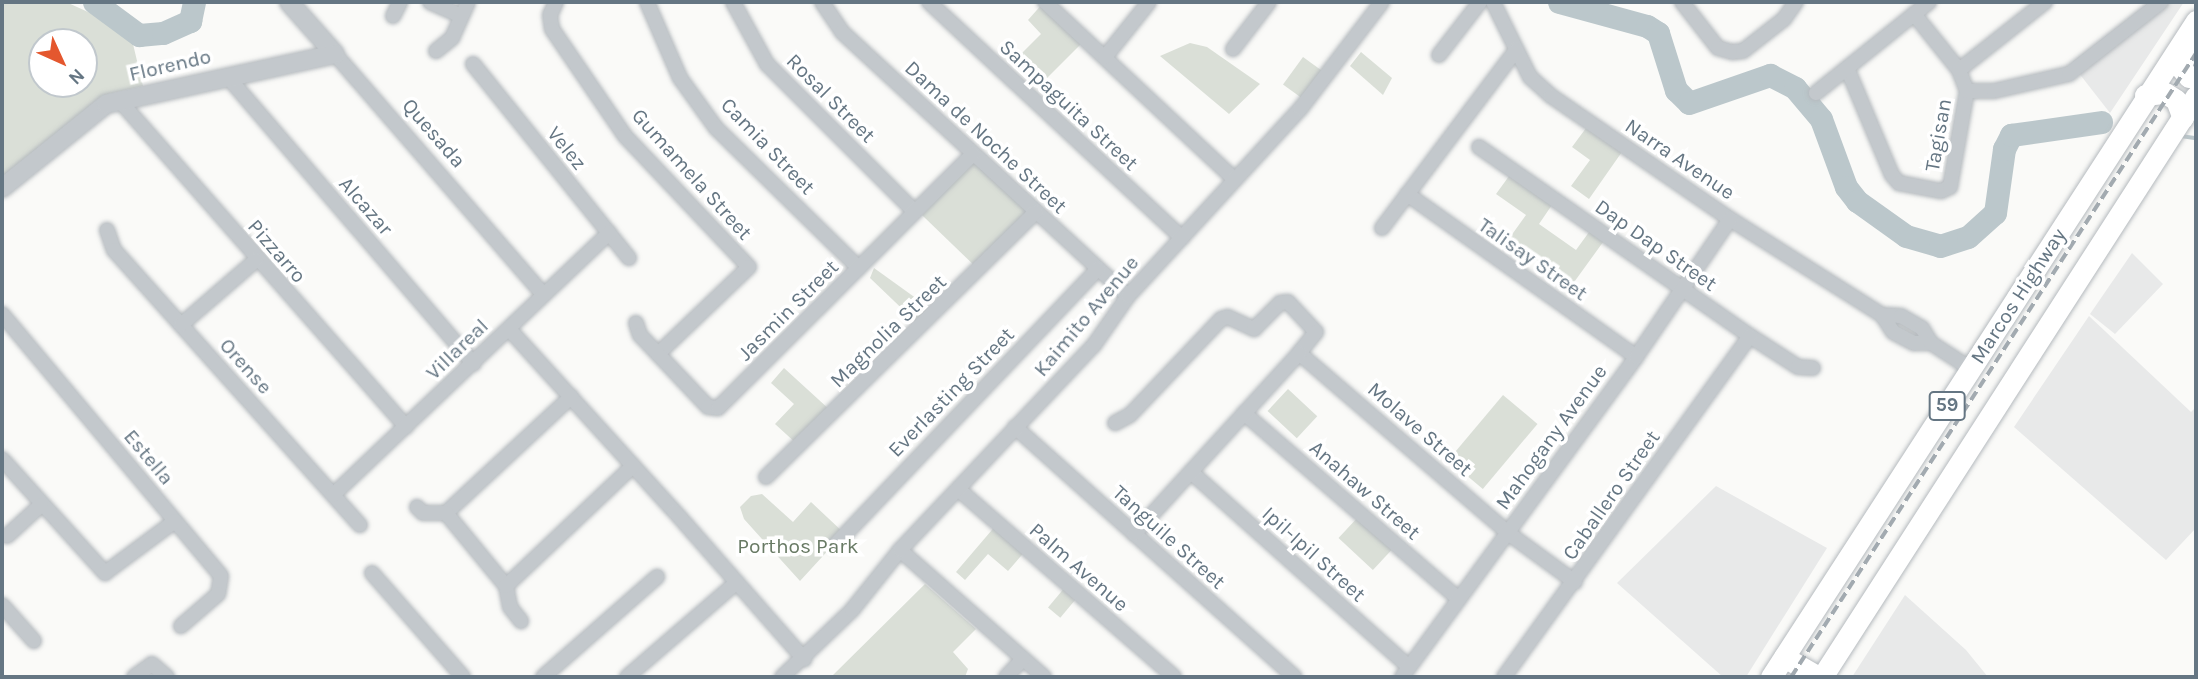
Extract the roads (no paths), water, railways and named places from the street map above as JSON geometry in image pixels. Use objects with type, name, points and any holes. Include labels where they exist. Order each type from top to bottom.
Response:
[{"type":"main road","name":"Marcos Highway","points":[[1771,677],[2196,21]]},
{"type":"main road","points":[[2196,36],[2180,61],[2183,73],[2196,77]]},
{"type":"main road","points":[[2146,95],[2165,93],[2176,100],[2175,130]]},
{"type":"main road","name":"Marcos Highway","points":[[1820,677],[2196,96]]},
{"type":"main road","points":[[1784,657],[1820,677]]},
{"type":"street","name":"Quesada","points":[[289,2],[543,294]]},
{"type":"street","points":[[393,16],[400,2]]},
{"type":"street","points":[[430,2],[460,16]]},
{"type":"street","points":[[436,51],[452,38],[468,2]]},
{"type":"street","name":"Gumamela Street","points":[[556,2],[550,15],[552,29],[625,136],[749,267],[658,354]]},
{"type":"street","name":"Camia Street","points":[[647,2],[681,78],[716,128],[859,268]]},
{"type":"street","name":"Rosal Street","points":[[733,2],[767,64],[915,212]]},
{"type":"street","name":"Dama de Noche Street","points":[[822,2],[842,32],[1128,296]]},
{"type":"street","name":"Sampaguita Street","points":[[929,2],[1182,238]]},
{"type":"street","points":[[1045,2],[1235,180]]},
{"type":"street","points":[[1105,57],[1149,2]]},
{"type":"street","points":[[1233,49],[1269,2]]},
{"type":"street","name":"Kaimito Avenue","points":[[782,677],[804,659],[852,610],[900,550],[1094,345],[1128,296],[1301,108],[1382,2]]},
{"type":"street","points":[[1439,55],[1480,2]]},
{"type":"street","name":"Narra Avenue","points":[[1493,2],[1508,25],[1516,50],[1530,77],[1550,96],[1730,219],[1882,315],[1908,320],[1922,328],[1931,343],[1971,369]]},
{"type":"street","points":[[1682,2],[1718,48],[1732,52],[1743,51],[1784,19],[1796,2]]},
{"type":"street","points":[[1816,93],[1929,2]]},
{"type":"street","points":[[1959,70],[2045,2]]},
{"type":"street","points":[[1967,91],[1994,91],[2069,74],[2161,2]]},
{"type":"street","name":"Tagisan","points":[[1847,68],[1892,175],[1899,183],[1941,191],[1950,187],[1967,91],[1959,70],[1914,13]]},
{"type":"street","points":[[1382,228],[1516,50]]},
{"type":"street","name":"Florendo","points":[[2,188],[94,112],[119,100],[335,54]]},
{"type":"street","name":"Velez","points":[[472,64],[629,258]]},
{"type":"street","name":"Alcazar","points":[[227,76],[474,364]]},
{"type":"street","name":"Pizzarro","points":[[119,100],[256,260],[405,427]]},
{"type":"street","name":"Dap Dap Street","points":[[1479,147],[1798,368],[1813,369]]},
{"type":"street","name":"Jasmin Street","points":[[636,323],[658,354],[708,407],[718,408],[973,154]]},
{"type":"street","name":"Talisay Street","points":[[1407,194],[1636,356]]},
{"type":"street","name":"Magnolia Street","points":[[766,477],[1036,212]]},
{"type":"street","name":"Mahogany Avenue","points":[[1405,672],[1636,356],[1730,219]]},
{"type":"street","name":"Orense","points":[[107,230],[114,250],[360,525]]},
{"type":"street","name":"Villareal","points":[[333,495],[609,233]]},
{"type":"street","points":[[181,326],[256,260]]},
{"type":"street","name":"Everlasting Street","points":[[835,545],[1098,269]]},
{"type":"street","points":[[1115,423],[1130,415],[1221,319],[1228,317],[1254,329],[1280,303],[1288,303],[1316,332],[1134,534]]},
{"type":"street","name":"Estella","points":[[2,314],[221,576],[222,586],[181,626]]},
{"type":"street","points":[[509,329],[804,659]]},
{"type":"street","name":"Caballero Street","points":[[1504,677],[1576,582],[1750,336]]},
{"type":"street","name":"Molave Street","points":[[1299,352],[1507,533],[1576,582]]},
{"type":"street","points":[[417,507],[423,513],[446,513],[570,397]]},
{"type":"street","name":"Anahaw Street","points":[[1244,413],[1459,599]]},
{"type":"street","name":"Tanguile Street","points":[[1016,427],[1295,677]]},
{"type":"street","points":[[2,459],[105,573],[175,521]]},
{"type":"street","points":[[506,586],[633,466]]},
{"type":"street","name":"Ipil-Ipil Street","points":[[1191,471],[1405,672]]},
{"type":"street","name":"Palm Avenue","points":[[958,489],[1174,677]]},
{"type":"street","points":[[8,536],[41,505]]},
{"type":"street","points":[[446,513],[506,586],[510,607],[521,621]]},
{"type":"street","points":[[900,550],[1044,677]]},
{"type":"street","points":[[372,573],[463,677]]},
{"type":"street","points":[[543,677],[657,577]]},
{"type":"street","points":[[627,677],[737,582]]},
{"type":"street","points":[[2,605],[34,641]]},
{"type":"street","points":[[1006,677],[1023,659]]},
{"type":"street","points":[[134,677],[152,664],[167,677]]},
{"type":"waterway","points":[[94,2],[139,35],[163,33],[190,21],[194,2]]},
{"type":"waterway","points":[[1559,2],[1647,26],[1658,33],[1676,90],[1689,103],[1770,75],[1795,88],[1821,119],[1846,187],[1857,201],[1906,236],[1940,246],[1968,237],[1995,213],[2004,149],[2011,135],[2101,122]]},
{"type":"waterway","points":[[2181,136],[2196,138]]},
{"type":"railway","points":[[1791,677],[2196,53]]},
{"type":"park label","name":"Porthos Park","points":[[798,546]]}]
